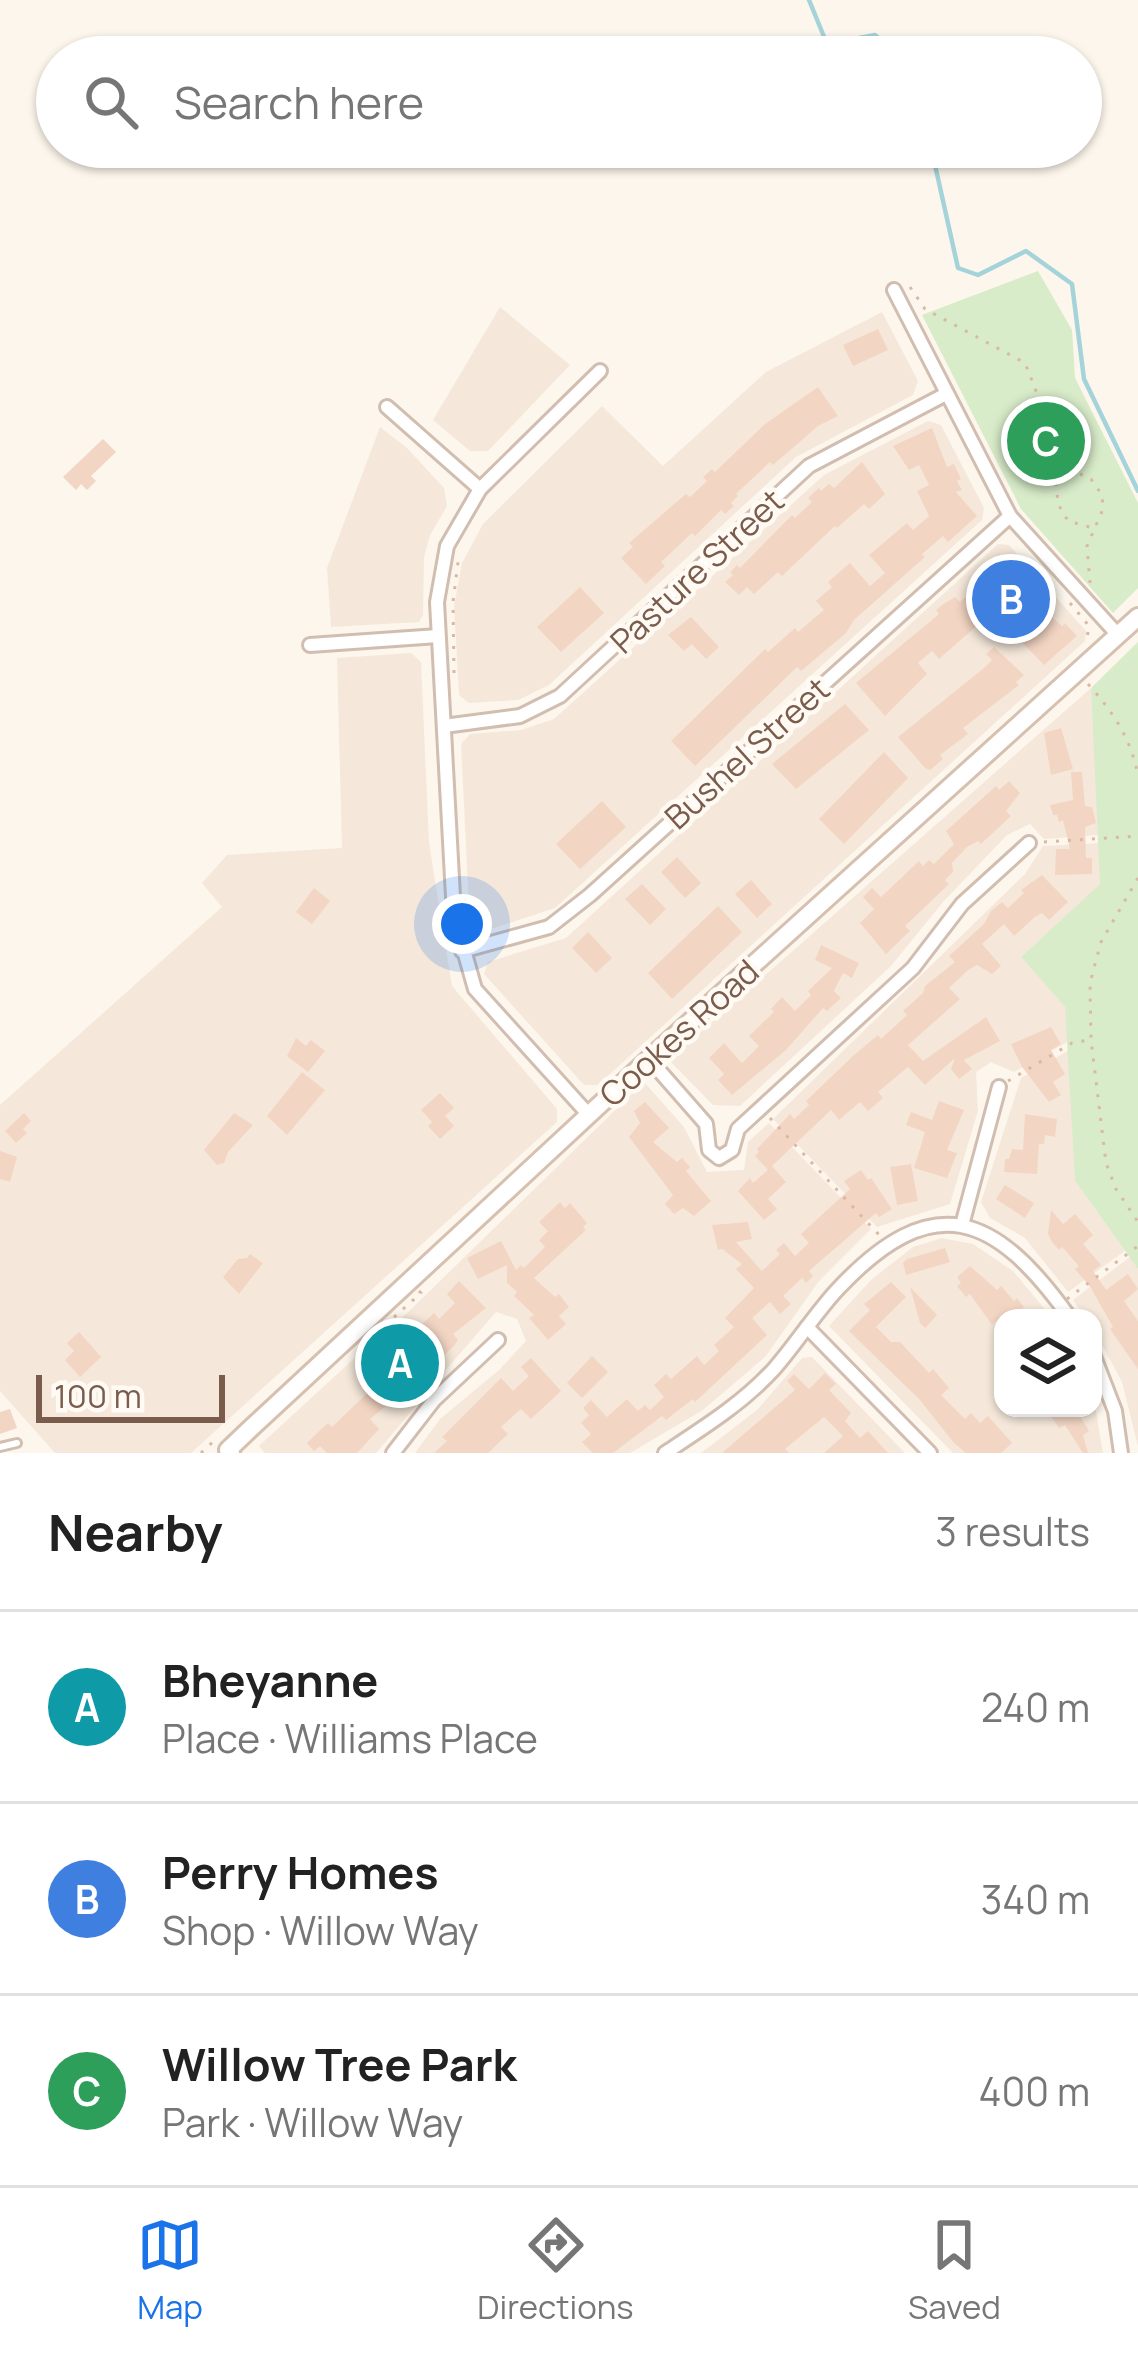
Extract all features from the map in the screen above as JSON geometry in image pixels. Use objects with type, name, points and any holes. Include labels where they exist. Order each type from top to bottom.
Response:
[{"type":"street","points":[[894,290],[1010,516],[1118,635]]},
{"type":"street","points":[[589,1115],[475,988],[462,951],[454,915],[437,602],[448,546],[480,489],[600,371]]},
{"type":"street","name":"Pasture Street","points":[[444,727],[520,716],[560,696],[809,466],[946,394]]},
{"type":"street","points":[[388,407],[480,489]]},
{"type":"street","name":"Bushel Street","points":[[462,951],[549,927],[590,895],[1010,516]]},
{"type":"street","name":"Cookes Road","points":[[228,1452],[649,1059],[1138,617]]},
{"type":"street","points":[[310,645],[437,636]]},
{"type":"street","points":[[649,1059],[706,1124],[709,1150],[719,1158],[732,1150],[738,1129],[913,968],[962,904],[1035,843]]},
{"type":"street","points":[[962,1225],[1005,1083]]},
{"type":"street","points":[[706,1124],[738,1129]]},
{"type":"street","points":[[674,1451],[772,1370],[850,1277],[891,1240],[939,1224],[962,1225],[1005,1243],[1062,1309]]},
{"type":"street","points":[[807,1327],[930,1453]]},
{"type":"street","points":[[393,1453],[434,1400],[498,1340]]},
{"type":"street","points":[[1102,1377],[1115,1411],[1121,1453]]},
{"type":"lane","points":[[0,1447],[17,1443]]},
{"type":"path","points":[[910,287],[926,309],[1025,364],[1067,468],[1091,479],[1102,496],[1103,509],[1085,561],[1092,581],[1087,586]]},
{"type":"path","points":[[1067,468],[1056,482],[1058,504],[1068,521],[1093,528]]},
{"type":"path","points":[[454,683],[453,602],[459,551]]},
{"type":"path","points":[[1072,600],[1069,604],[1089,626]]},
{"type":"path","points":[[1083,680],[1123,729],[1138,776]]},
{"type":"path","points":[[1035,843],[1138,836]]},
{"type":"path","points":[[1138,878],[1094,962],[1091,1040],[1106,1163],[1116,1189],[1138,1222]]},
{"type":"path","points":[[1005,1083],[1072,1043],[1091,1040]]},
{"type":"path","points":[[765,1113],[881,1237]]},
{"type":"path","points":[[1067,1299],[1138,1246]]},
{"type":"path","points":[[416,1288],[422,1293],[393,1318],[437,1388]]},
{"type":"shaded area","points":[[500,307],[570,365],[488,451],[470,451],[433,420]]},
{"type":"shaded area","points":[[882,312],[918,381],[913,395],[796,457],[549,685],[518,700],[469,703],[459,695],[454,606],[462,563],[483,524],[602,406],[663,466],[766,372]]},
{"type":"shaded area","points":[[928,421],[941,425],[984,508],[982,520],[555,908],[479,933],[470,927],[461,744],[470,734],[521,730],[554,719],[824,475]]},
{"type":"shaded area","points":[[380,427],[444,488],[447,506],[424,557],[423,615],[419,622],[331,627],[327,568]]},
{"type":"shaded area","points":[[998,544],[1009,545],[1086,631],[1085,641],[598,1085],[584,1085],[484,974],[488,962],[566,938]]},
{"type":"shaded area","points":[[411,653],[421,662],[429,843],[452,986],[557,1109],[557,1122],[191,1453],[55,1453],[0,1391],[0,1105],[222,907],[202,883],[227,855],[342,848],[337,658]]},
{"type":"shaded area","points":[[1091,688],[1100,835],[1044,839],[1030,824],[1007,835],[891,966],[740,1106],[713,1105],[669,1060]]},
{"type":"shaded area","points":[[1100,843],[1101,884],[1021,957],[1065,1007],[1069,1041],[1014,1072],[991,1062],[976,1072],[978,1111],[950,1204],[877,1227],[773,1119],[1025,874],[1043,846]]},
{"type":"shaded area","points":[[1069,1050],[1075,1181],[1125,1251],[1068,1292],[1025,1238],[990,1218],[981,1202],[1021,1078]]},
{"type":"shaded area","points":[[644,1082],[684,1127],[707,1172],[744,1170],[748,1142],[769,1123],[871,1229],[819,1281],[766,1356],[703,1410],[630,1453],[415,1453],[440,1419],[526,1341],[517,1319],[496,1312],[437,1380],[399,1321]]},
{"type":"shaded area","points":[[942,1238],[973,1244],[1013,1271],[1045,1309],[994,1309],[994,1417],[1097,1417],[1103,1453],[953,1453],[829,1326],[872,1279],[913,1247]]},
{"type":"shaded area","points":[[1130,1257],[1138,1269],[1138,1446],[1122,1382],[1102,1345],[1102,1309],[1080,1309],[1073,1300]]},
{"type":"shaded area","points":[[394,1322],[433,1386],[376,1453],[265,1453],[259,1446]]},
{"type":"shaded area","points":[[812,1357],[905,1453],[701,1453],[757,1410],[802,1358]]},
{"type":"green space","points":[[1038,271],[1072,330],[1075,378],[1138,503],[1138,588],[1113,613],[1021,509],[922,315]]},
{"type":"green space","points":[[1138,642],[1138,1269],[1075,1181],[1065,1007],[1021,957],[1100,884],[1091,688]]},
{"type":"building","points":[[878,329],[888,350],[853,366],[843,345]]},
{"type":"building","points":[[818,387],[838,416],[818,426],[773,465],[770,462],[736,494],[734,506],[725,514],[721,510],[695,536],[692,533],[646,584],[621,558],[633,547],[629,543],[686,494],[690,497],[707,481],[703,477],[712,469],[715,472],[765,424]]},
{"type":"building","points":[[932,428],[947,467],[954,464],[961,479],[957,481],[962,490],[956,492],[977,516],[948,542],[943,536],[922,554],[925,557],[854,620],[846,633],[801,671],[797,667],[695,766],[671,741],[765,649],[768,652],[824,610],[816,601],[832,587],[828,582],[850,563],[870,586],[885,573],[869,555],[907,523],[913,530],[929,516],[917,491],[929,485],[919,465],[909,470],[893,446]]},
{"type":"building","points":[[103,439],[116,452],[91,476],[96,481],[87,490],[81,484],[76,490],[63,477]]},
{"type":"building","points":[[862,462],[885,494],[869,509],[864,504],[782,576],[778,572],[754,594],[747,587],[739,595],[725,582],[737,565],[740,568],[792,515],[795,518],[812,502],[808,498],[819,488],[829,484],[834,488]]},
{"type":"building","points":[[999,554],[1016,580],[1077,636],[1044,665],[985,596],[968,611],[979,624],[939,659],[932,651],[918,663],[927,674],[885,716],[856,683],[939,614],[936,610],[955,597],[960,602],[980,585],[973,577]]},
{"type":"building","points":[[580,587],[604,613],[561,652],[537,627]]},
{"type":"building","points":[[691,617],[719,647],[706,659],[692,644],[684,651],[668,635]]},
{"type":"building","points":[[994,647],[1024,675],[1016,682],[1019,685],[963,728],[968,734],[940,755],[943,759],[930,770],[925,768],[898,737],[984,668],[992,660],[986,654]]},
{"type":"building","points":[[845,704],[869,730],[796,789],[772,764]]},
{"type":"building","points":[[1061,728],[1073,769],[1051,775],[1044,733]]},
{"type":"building","points":[[884,752],[908,778],[844,844],[819,819]]},
{"type":"building","points":[[1071,772],[1082,772],[1085,806],[1092,807],[1096,823],[1085,827],[1092,874],[1055,875],[1056,849],[1070,849],[1063,820],[1059,822],[1050,805],[1073,800]]},
{"type":"building","points":[[1009,781],[1020,793],[1006,811],[1011,816],[952,863],[953,872],[945,880],[949,884],[905,926],[910,931],[886,954],[860,923],[874,909],[863,897],[872,888],[881,897],[919,861],[923,866],[929,860],[934,864],[954,844],[946,831],[996,786],[999,790]]},
{"type":"building","points":[[602,801],[626,827],[580,869],[556,844]]},
{"type":"building","points":[[677,857],[701,883],[685,898],[661,872]]},
{"type":"building","points":[[1042,875],[1068,902],[1049,920],[1042,913],[1014,936],[1004,924],[982,944],[1001,966],[992,974],[977,965],[968,970],[949,988],[960,999],[908,1045],[923,1061],[986,1017],[1000,1041],[964,1060],[972,1069],[959,1079],[951,1069],[955,1058],[925,1085],[908,1067],[878,1092],[883,1098],[868,1111],[860,1102],[839,1120],[831,1110],[772,1166],[786,1182],[768,1199],[777,1209],[764,1220],[738,1191],[750,1178],[753,1183],[768,1170],[755,1156],[757,1149],[790,1114],[794,1119],[809,1105],[806,1101],[854,1055],[907,1015],[903,1011],[955,962],[949,956],[984,924],[991,911],[1002,902],[1008,908],[1024,893],[1021,890]]},
{"type":"building","points":[[751,880],[772,904],[757,918],[735,894]]},
{"type":"building","points":[[642,884],[666,909],[650,925],[625,899]]},
{"type":"building","points":[[314,888],[330,901],[312,924],[296,912]]},
{"type":"building","points":[[718,906],[742,932],[672,999],[648,973]]},
{"type":"building","points":[[588,932],[612,958],[596,973],[572,948]]},
{"type":"building","points":[[821,945],[859,963],[852,978],[843,973],[834,991],[841,998],[827,1011],[823,1008],[786,1050],[732,1095],[718,1080],[724,1074],[709,1058],[724,1043],[742,1063],[759,1046],[749,1036],[782,997],[795,1011],[811,995],[808,991],[832,968],[815,960]]},
{"type":"building","points":[[1051,1027],[1061,1044],[1051,1050],[1065,1074],[1053,1082],[1061,1095],[1049,1102],[1011,1044]]},
{"type":"building","points":[[296,1038],[306,1046],[311,1040],[325,1051],[308,1072],[287,1056]]},
{"type":"building","points":[[302,1072],[325,1090],[287,1135],[267,1116]]},
{"type":"building","points":[[440,1093],[454,1108],[445,1116],[454,1126],[440,1139],[421,1110]]},
{"type":"building","points":[[939,1101],[964,1110],[947,1150],[957,1153],[947,1178],[914,1168],[925,1132],[906,1125],[911,1112],[932,1120]]},
{"type":"building","points":[[645,1102],[669,1128],[653,1142],[677,1162],[682,1158],[690,1167],[686,1171],[711,1201],[694,1216],[683,1208],[674,1214],[665,1204],[673,1195],[629,1137],[640,1123],[634,1111]]},
{"type":"building","points":[[24,1113],[31,1121],[16,1143],[5,1131]]},
{"type":"building","points":[[234,1113],[253,1125],[224,1163],[217,1165],[204,1150]]},
{"type":"building","points":[[1025,1114],[1057,1119],[1055,1137],[1045,1135],[1044,1144],[1039,1144],[1037,1174],[1004,1172],[1012,1149],[1023,1150]]},
{"type":"building","points":[[0,1151],[17,1157],[10,1182],[0,1179]]},
{"type":"building","points":[[911,1164],[918,1201],[897,1205],[890,1167]]},
{"type":"building","points":[[861,1170],[892,1209],[879,1217],[876,1213],[809,1271],[813,1276],[806,1283],[802,1278],[783,1296],[791,1304],[780,1314],[770,1302],[752,1318],[767,1335],[695,1402],[693,1399],[666,1420],[662,1416],[613,1453],[593,1453],[582,1442],[591,1434],[581,1423],[589,1415],[583,1408],[591,1400],[607,1417],[627,1399],[638,1411],[645,1405],[650,1410],[664,1397],[654,1385],[666,1374],[671,1379],[697,1356],[704,1365],[719,1351],[714,1345],[734,1327],[725,1318],[754,1288],[736,1269],[742,1264],[718,1250],[712,1225],[748,1222],[752,1239],[736,1242],[762,1271],[780,1254],[776,1250],[784,1243],[795,1256],[809,1243],[801,1234],[850,1189],[844,1181]]},
{"type":"building","points":[[1005,1185],[1034,1203],[1025,1218],[996,1199]]},
{"type":"building","points":[[560,1202],[565,1208],[570,1203],[587,1223],[586,1230],[534,1278],[555,1297],[559,1294],[569,1307],[559,1316],[566,1324],[548,1340],[529,1318],[534,1315],[514,1296],[517,1292],[507,1283],[507,1265],[478,1279],[467,1258],[501,1241],[516,1270],[521,1265],[524,1268],[545,1247],[539,1240],[548,1231],[539,1222]]},
{"type":"building","points":[[1051,1210],[1063,1224],[1075,1214],[1093,1235],[1083,1244],[1101,1265],[1093,1271],[1106,1290],[1128,1274],[1138,1289],[1124,1301],[1138,1321],[1138,1369],[1075,1269],[1079,1266],[1052,1242],[1048,1234]]},
{"type":"building","points":[[945,1248],[950,1262],[906,1275],[903,1263],[907,1259]]},
{"type":"building","points":[[250,1254],[263,1263],[239,1294],[223,1277],[238,1259]]},
{"type":"building","points":[[970,1266],[1024,1307],[994,1309],[992,1325],[970,1294],[966,1297],[957,1286],[961,1283],[957,1277]]},
{"type":"building","points":[[459,1281],[486,1308],[453,1334],[458,1340],[453,1347],[431,1357],[392,1389],[397,1397],[370,1419],[379,1429],[357,1453],[327,1453],[320,1446],[314,1451],[307,1443],[328,1423],[332,1427],[384,1377],[370,1362],[400,1337],[412,1350],[429,1334],[421,1325],[434,1313],[439,1319],[455,1303],[447,1294]]},
{"type":"building","points":[[891,1282],[906,1297],[876,1327],[891,1342],[900,1342],[929,1373],[933,1369],[949,1388],[941,1395],[965,1419],[971,1413],[980,1423],[988,1416],[1012,1443],[1001,1453],[966,1453],[849,1331],[870,1310],[864,1304]]},
{"type":"building","points":[[910,1287],[937,1315],[925,1328],[920,1323]]},
{"type":"building","points":[[79,1332],[101,1357],[80,1377],[65,1360],[74,1351],[67,1343]]},
{"type":"building","points":[[592,1356],[608,1372],[582,1398],[567,1383]]},
{"type":"building","points":[[531,1358],[561,1391],[531,1419],[521,1409],[501,1427],[508,1434],[488,1453],[434,1453],[447,1441],[442,1437],[501,1378],[513,1391],[529,1376],[521,1367]]},
{"type":"building","points":[[825,1373],[836,1384],[829,1390],[851,1413],[845,1421],[860,1438],[868,1431],[888,1453],[824,1453],[843,1436],[824,1417],[785,1449],[789,1453],[722,1453],[795,1390],[787,1381],[794,1374],[809,1389]]},
{"type":"building","points":[[10,1409],[17,1428],[0,1434],[0,1412]]},
{"type":"building","points":[[1051,1417],[1082,1417],[1089,1431],[1083,1435],[1088,1453],[1083,1453],[1065,1425],[1059,1428]]},
{"type":"waterway","points":[[809,0],[824,36]]},
{"type":"waterway","points":[[870,36],[876,36]]},
{"type":"waterway","points":[[936,168],[958,268],[978,275],[1026,251],[1072,284],[1084,379],[1138,491]]},
{"type":"place","name":"Willow Tree Park","points":[[1046,441]]},
{"type":"place","name":"Perry Homes","points":[[1011,599]]},
{"type":"place","name":"Bheyanne","points":[[400,1363]]}]
